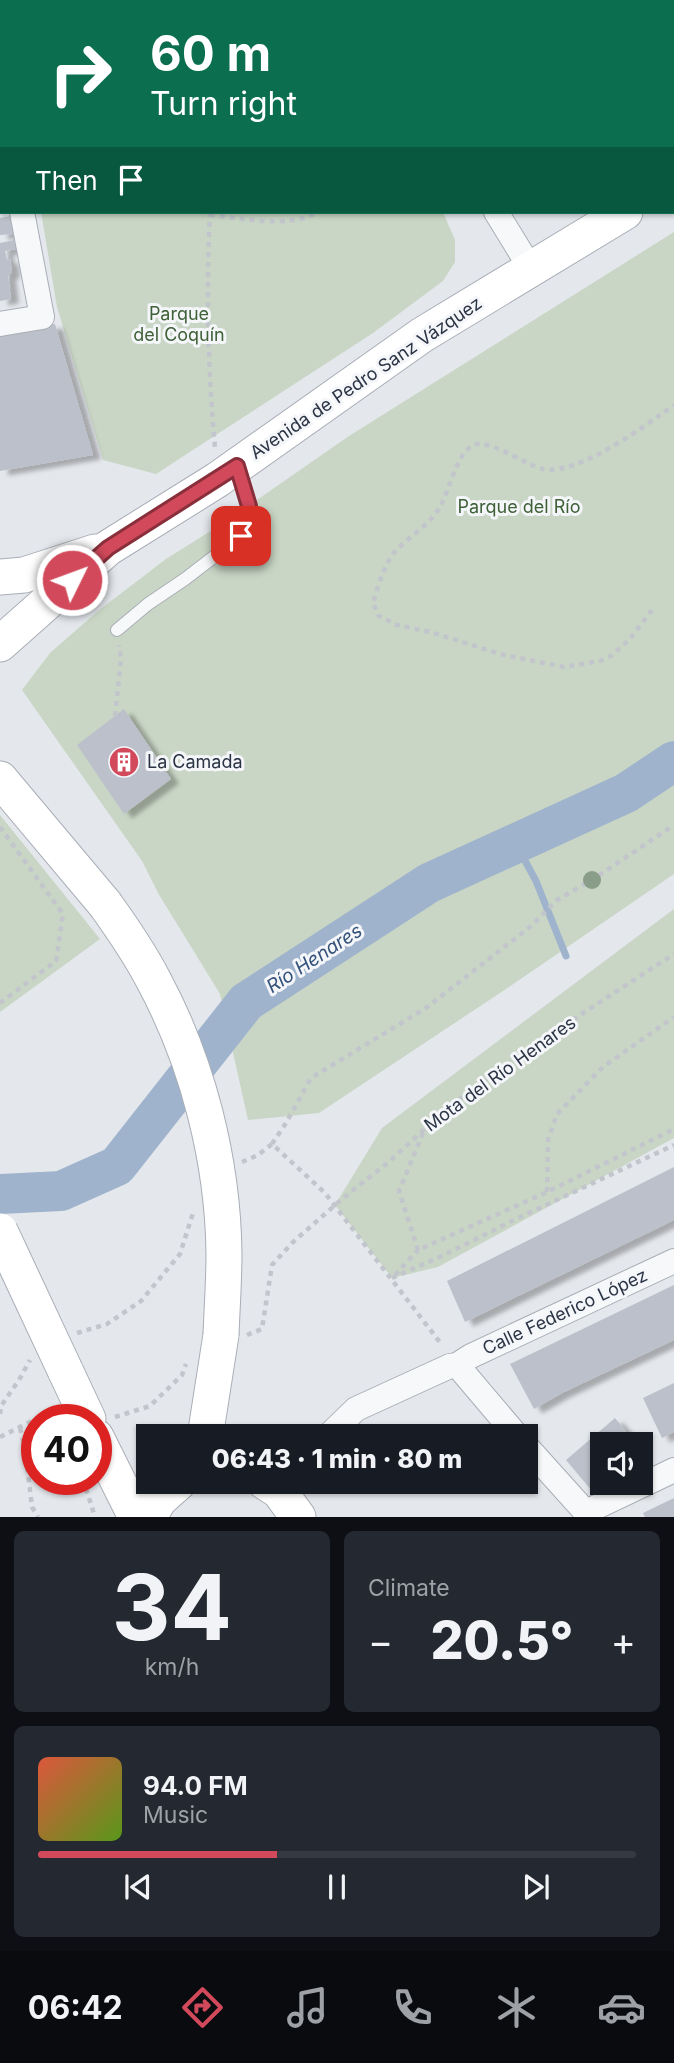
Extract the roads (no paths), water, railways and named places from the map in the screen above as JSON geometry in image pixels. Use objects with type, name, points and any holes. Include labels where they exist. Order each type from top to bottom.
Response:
[{"type":"main road","name":"Avenida de Pedro Sanz Vázquez","points":[[0,644],[108,548],[227,473],[422,335],[622,214]]},
{"type":"main road","name":"Avenida de Pedro Sanz Vázquez","points":[[0,577],[24,575],[108,548]]},
{"type":"main road","points":[[0,779],[105,904],[138,953],[167,1006],[187,1057],[201,1101],[215,1165],[224,1254],[221,1335],[207,1424]]},
{"type":"main road","points":[[0,1231],[86,1404]]},
{"type":"main road","points":[[112,1462],[136,1517]]},
{"type":"main road","points":[[149,1517],[166,1494]]},
{"type":"street","points":[[0,324],[42,317],[22,214]]},
{"type":"street","points":[[497,214],[531,269]]},
{"type":"street","name":"Calle Federico López","points":[[340,1424],[356,1409],[457,1365],[463,1359],[674,1261]]},
{"type":"street","points":[[457,1365],[507,1424]]},
{"type":"street","points":[[538,1460],[588,1515],[674,1470]]},
{"type":"lane","points":[[117,630],[241,536],[249,506],[227,473]]},
{"type":"waterway","name":"Río Henares","points":[[0,1194],[61,1191],[117,1166],[246,1002],[429,883],[626,793],[674,761]]},
{"type":"waterway","points":[[516,844],[536,881],[566,956]]},
{"type":"place","name":"La Camada","points":[[124,762]]},
{"type":"park label","name":"Parque del Coquín","points":[[179,324]]},
{"type":"park label","name":"Parque del Río","points":[[519,507]]}]
